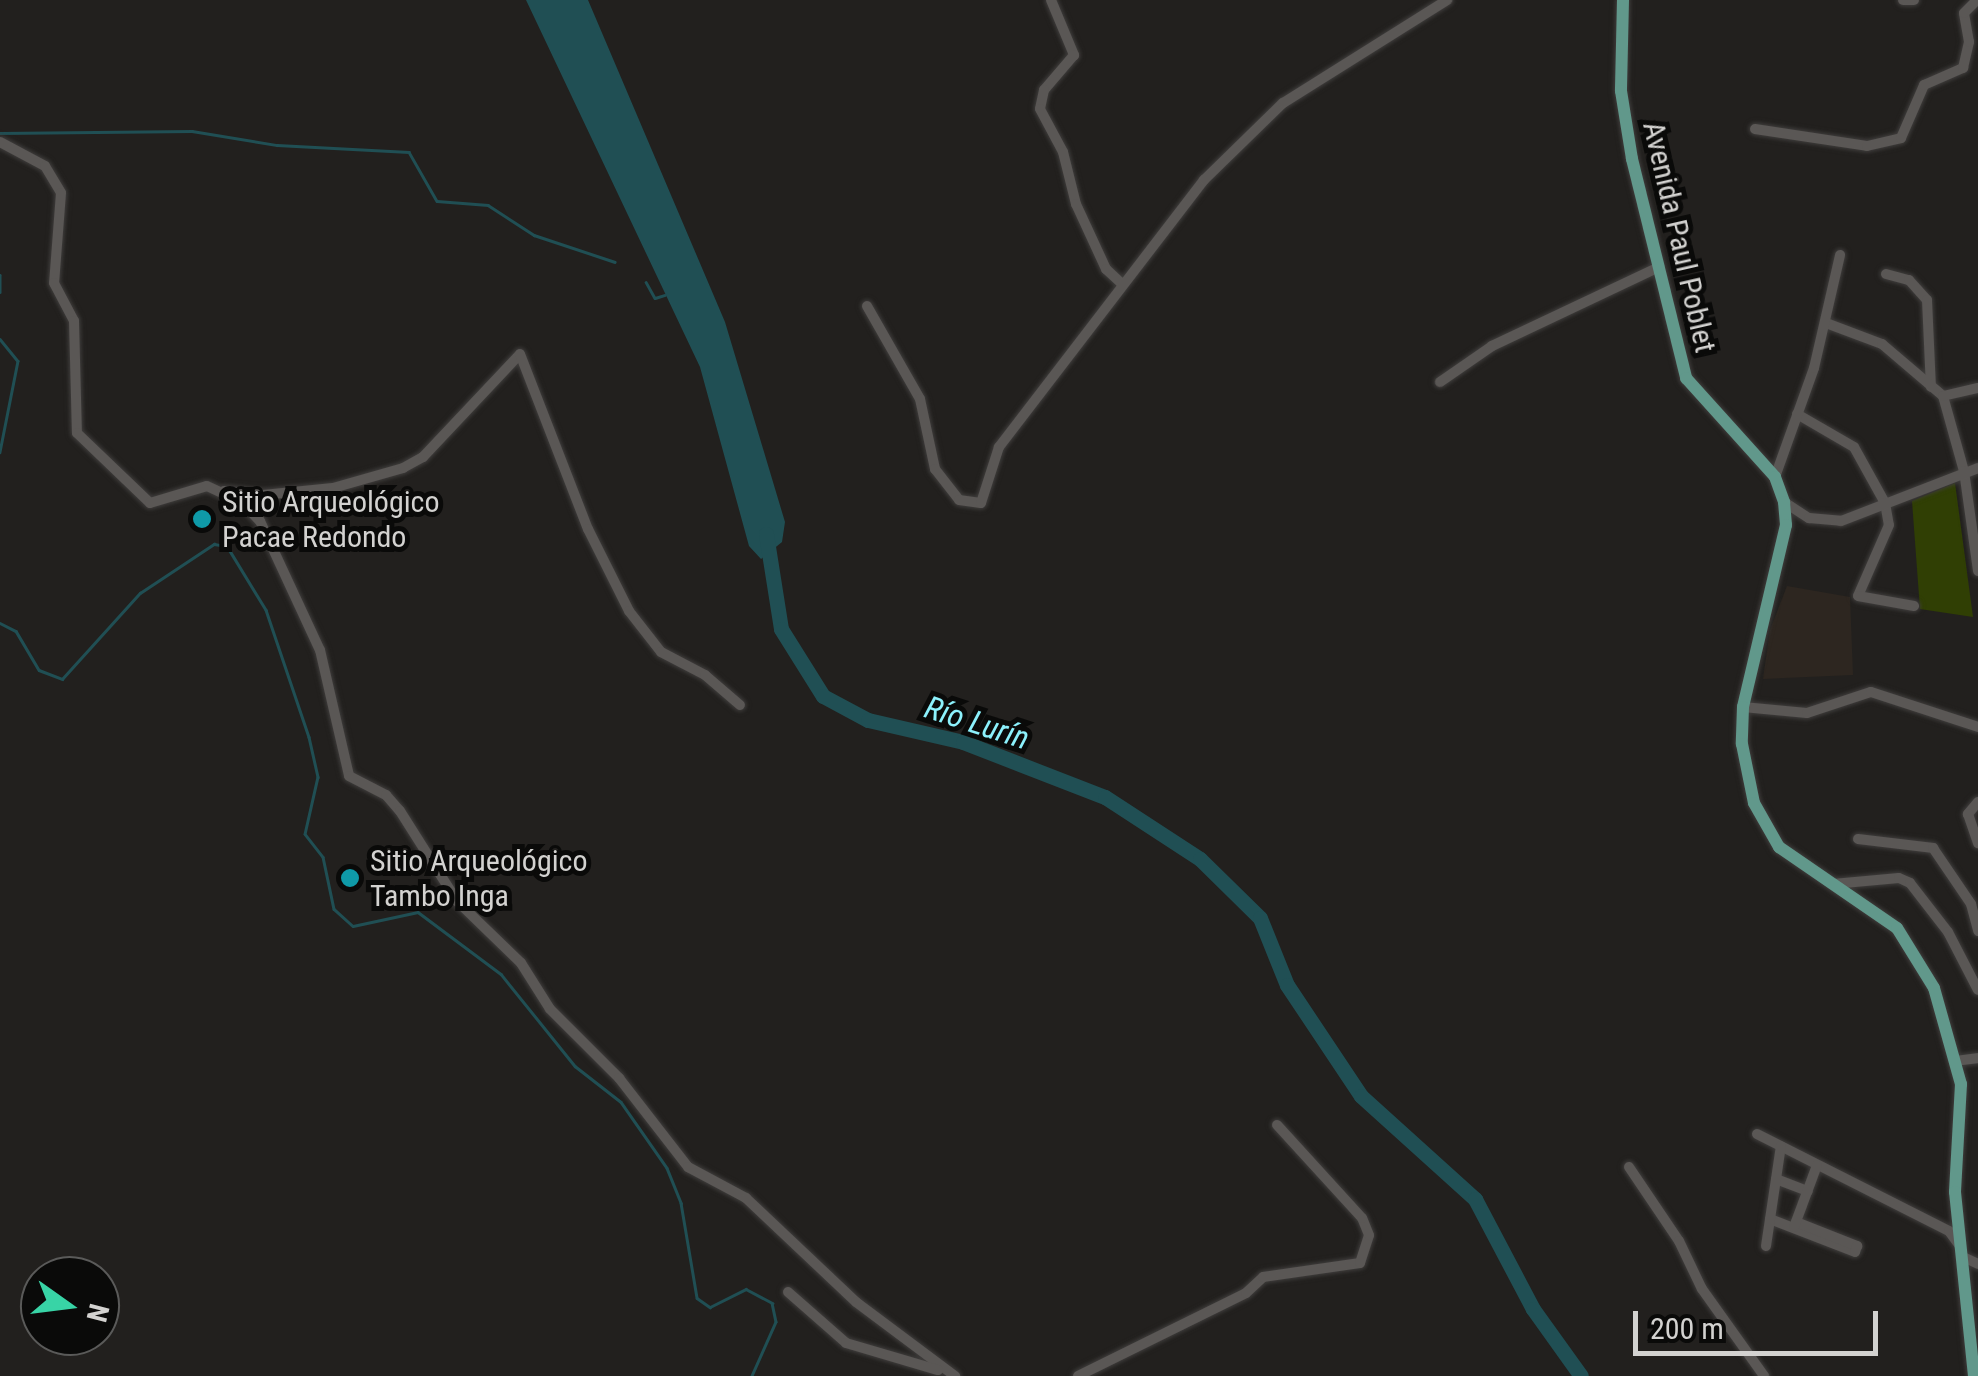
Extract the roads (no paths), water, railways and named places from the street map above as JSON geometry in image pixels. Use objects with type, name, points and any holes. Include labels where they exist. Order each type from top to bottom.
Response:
[{"type":"main road","name":"Avenida Paul Poblet","points":[[1624,0],[1621,92],[1658,267],[1690,387],[1775,476],[1784,502],[1786,525],[1743,708],[1742,744],[1759,820],[1779,847],[1911,944],[1934,988],[1955,1061],[1963,1118],[1955,1192],[1974,1376]]},
{"type":"street","points":[[1051,0],[1074,55],[1044,90],[1040,109],[1062,152],[1083,220],[1106,269],[1123,285]]},
{"type":"street","points":[[867,306],[920,398],[935,468],[959,500],[981,503],[998,447],[1204,180],[1283,103],[1447,0]]},
{"type":"street","points":[[1903,0],[1914,0]]},
{"type":"street","points":[[1755,130],[1867,146],[1901,138],[1924,85],[1962,68],[1970,42],[1964,13],[1977,0]]},
{"type":"street","points":[[0,142],[45,166],[61,193],[54,284],[74,321],[77,434],[150,503],[185,489],[263,495],[333,488],[403,468],[424,457],[520,354],[588,529],[630,611],[661,652],[705,675],[740,705]]},
{"type":"street","points":[[1775,476],[1826,323],[1840,255]]},
{"type":"street","points":[[1440,382],[1492,346],[1658,267]]},
{"type":"street","points":[[1886,274],[1909,280],[1927,300],[1932,386]]},
{"type":"street","points":[[1826,323],[1882,344],[1943,396],[1964,472],[1978,571]]},
{"type":"street","points":[[1943,396],[1978,388]]},
{"type":"street","points":[[1797,414],[1854,447],[1885,503],[1889,525],[1858,596],[1914,606]]},
{"type":"street","points":[[1784,502],[1809,518],[1840,521],[1978,468]]},
{"type":"street","points":[[223,490],[260,521],[300,599],[320,650],[350,776],[386,795],[400,811],[456,901],[521,963],[550,1009],[619,1078],[688,1168],[746,1198],[856,1302],[950,1373]]},
{"type":"street","points":[[1743,708],[1807,713],[1871,692],[1978,727]]},
{"type":"street","points":[[1978,802],[1968,814],[1978,843]]},
{"type":"street","points":[[1858,839],[1934,848],[1971,904],[1978,931]]},
{"type":"street","points":[[1833,884],[1899,878],[1910,883],[1948,932],[1978,990]]},
{"type":"street","points":[[1955,1061],[1978,1058]]},
{"type":"street","points":[[1078,1376],[1246,1292],[1263,1277],[1360,1262],[1369,1235],[1362,1218],[1277,1125]]},
{"type":"street","points":[[1757,1134],[1949,1231],[1961,1251],[1978,1264]]},
{"type":"street","points":[[1766,1246],[1780,1146]]},
{"type":"street","points":[[1795,1225],[1817,1164]]},
{"type":"street","points":[[1629,1167],[1679,1241],[1702,1289],[1764,1376]]},
{"type":"street","points":[[1776,1178],[1808,1190]]},
{"type":"street","points":[[1770,1219],[1795,1225],[1857,1246],[1855,1252],[1795,1225]]},
{"type":"street","points":[[788,1292],[846,1343],[950,1373]]},
{"type":"water","points":[[526,0],[588,0],[725,322],[785,522],[782,542],[761,559],[749,546],[700,367]]},
{"type":"waterway","points":[[0,133],[192,131],[277,145],[409,152],[437,201],[488,205],[534,235],[615,262]]},
{"type":"waterway","points":[[0,275],[0,292]]},
{"type":"waterway","points":[[646,282],[655,298],[665,295]]},
{"type":"waterway","points":[[0,339],[18,361],[0,452]]},
{"type":"waterway","name":"Río Lurín","points":[[766,534],[781,629],[823,696],[868,720],[963,742],[1105,797],[1200,859],[1260,918],[1287,985],[1361,1096],[1475,1199],[1533,1309],[1581,1376]]},
{"type":"waterway","points":[[0,623],[16,631],[39,670],[62,679],[140,593],[214,544],[227,546],[266,610],[309,737],[318,777],[305,834],[323,857],[334,909],[353,926],[418,912],[501,974],[575,1066],[621,1102],[667,1168],[681,1203],[697,1298],[710,1307],[746,1289],[772,1303],[776,1322],[752,1376]]},
{"type":"place","name":"Sitio Arqueológico Pacae Redondo","points":[[202,519]]},
{"type":"place","name":"Sitio Arqueológico Tambo Inga","points":[[350,878]]}]
